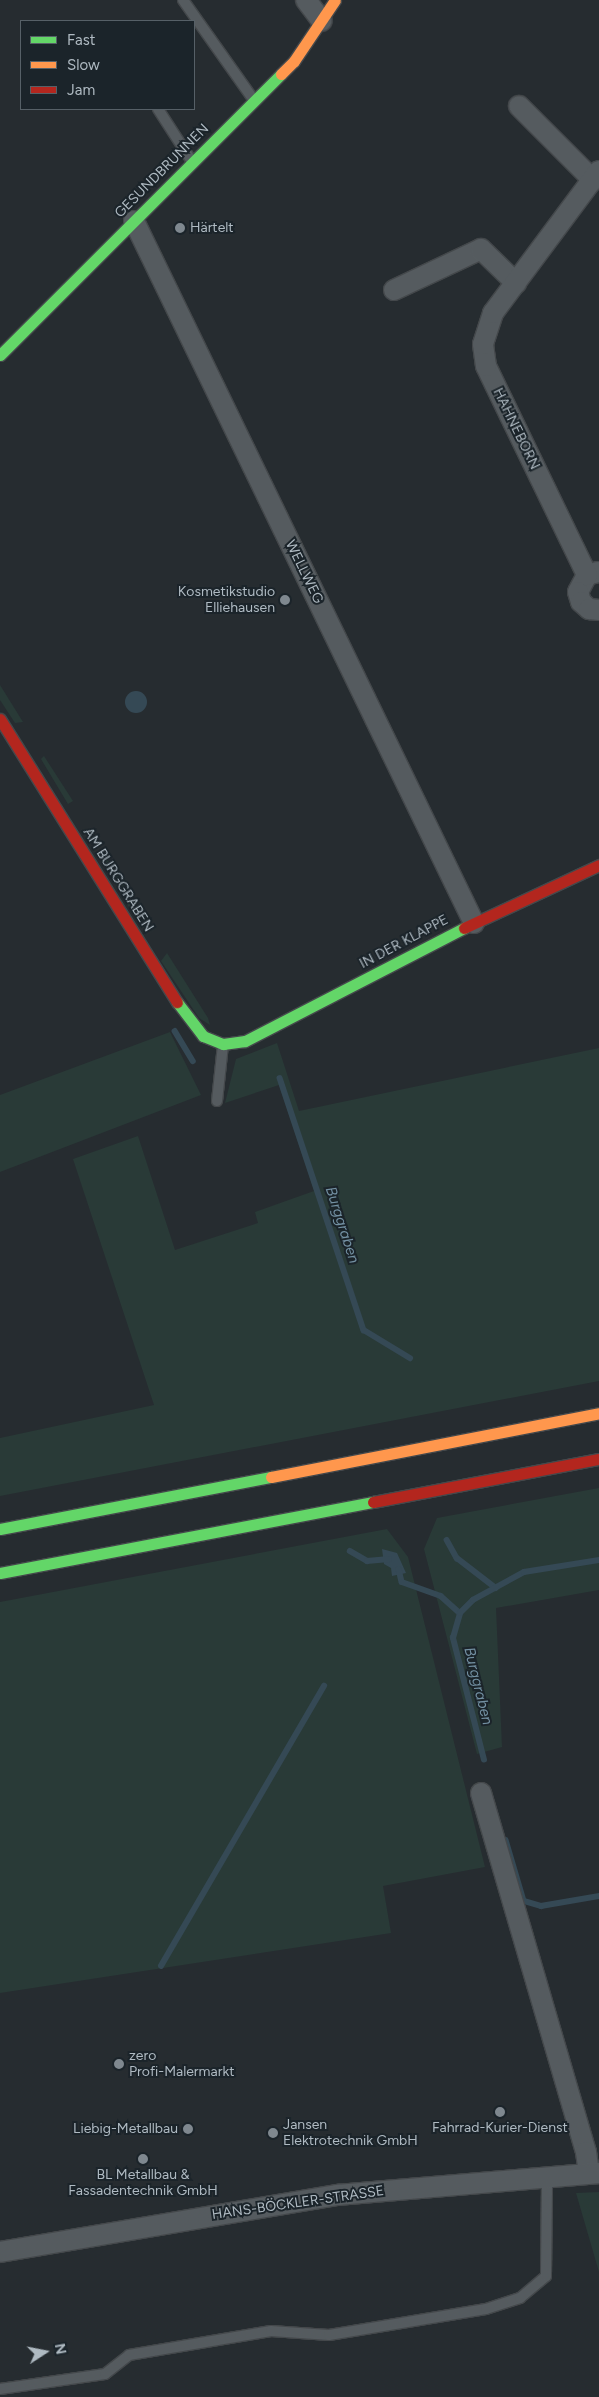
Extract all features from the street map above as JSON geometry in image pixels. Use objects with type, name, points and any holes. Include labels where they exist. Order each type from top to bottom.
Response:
[{"type":"main road","name":"GESUNDBRUNNEN","points":[[0,355],[294,61],[335,0]]},
{"type":"main road","name":"AM BURGGRABEN","points":[[0,719],[188,1020],[203,1036],[223,1044]]},
{"type":"main road","name":"IN DER KLAPPE","points":[[223,1044],[245,1041],[266,1032],[474,922],[599,865]]},
{"type":"main road","points":[[0,1529],[599,1413]]},
{"type":"main road","points":[[0,1573],[599,1459]]},
{"type":"street","points":[[306,0],[322,21]]},
{"type":"street","name":"HAHNEBORN","points":[[518,106],[596,175],[488,322],[483,344],[486,366],[593,574],[578,592],[581,602],[588,609],[599,610]]},
{"type":"street","name":"WELLWEG","points":[[134,220],[474,922]]},
{"type":"street","points":[[394,290],[481,250],[516,283]]},
{"type":"street","points":[[481,1793],[586,2152],[594,2173]]},
{"type":"street","name":"HANS-BÖCKLER-STRASSE","points":[[0,2252],[338,2195],[547,2175],[594,2173]]},
{"type":"lane","points":[[183,0],[254,100]]},
{"type":"lane","points":[[159,110],[192,161]]},
{"type":"lane","points":[[217,1101],[223,1044]]},
{"type":"lane","points":[[0,2389],[105,2374],[129,2355],[270,2331],[329,2335],[486,2309],[520,2298],[546,2276],[547,2175]]},
{"type":"shaded area","points":[[0,685],[23,722],[15,723],[0,700]]},
{"type":"shaded area","points":[[44,756],[73,801],[68,804],[41,759]]},
{"type":"shaded area","points":[[103,852],[150,926],[141,928],[99,855]]},
{"type":"shaded area","points":[[167,953],[208,1018],[210,1025],[199,1018],[161,961]]},
{"type":"shaded area","points":[[170,1032],[201,1095],[0,1172],[0,1095]]},
{"type":"shaded area","points":[[277,1043],[299,1111],[599,1048],[599,1381],[0,1496],[0,1438],[154,1405],[73,1159],[138,1136],[175,1250],[258,1223],[255,1212],[314,1191],[279,1085],[225,1103],[236,1059]]},
{"type":"shaded area","points":[[599,1488],[599,1590],[496,1608],[502,1747],[477,1754],[424,1549],[437,1518]]},
{"type":"shaded area","points":[[387,1529],[408,1557],[485,1867],[383,1886],[391,1933],[0,1993],[0,1602]]},
{"type":"shaded area","points":[[599,2192],[599,2272],[576,2193]]},
{"type":"water","points":[[136,691],[144,694],[147,702],[144,710],[136,713],[128,710],[125,702],[128,694]]},
{"type":"water","points":[[382,1549],[397,1553],[406,1573],[392,1576],[391,1568],[384,1564]]},
{"type":"waterway","name":"Burggraben","points":[[175,1031],[193,1061]]},
{"type":"waterway","name":"Burggraben","points":[[280,1078],[364,1330],[410,1358]]},
{"type":"waterway","name":"Burggraben","points":[[447,1540],[457,1558],[496,1588]]},
{"type":"waterway","points":[[350,1551],[367,1561],[389,1559]]},
{"type":"waterway","name":"Burggraben","points":[[484,1760],[453,1638],[460,1613],[473,1600],[524,1572],[599,1560]]},
{"type":"waterway","points":[[399,1569],[402,1582],[441,1596],[460,1613]]},
{"type":"waterway","points":[[161,1966],[324,1686]]},
{"type":"waterway","name":"Burggraben","points":[[506,1840],[524,1901],[541,1906],[599,1896]]},
{"type":"traffic: fast","points":[[0,355],[281,74]]},
{"type":"traffic: fast","points":[[177,1002],[203,1036],[223,1044],[245,1041],[464,928]]},
{"type":"traffic: fast","points":[[0,1529],[271,1477]]},
{"type":"traffic: fast","points":[[0,1573],[373,1502]]},
{"type":"traffic: slow","points":[[281,74],[294,61],[335,0]]},
{"type":"traffic: slow","points":[[271,1477],[599,1413]]},
{"type":"traffic: jam","points":[[0,719],[177,1002]]},
{"type":"traffic: jam","points":[[464,928],[599,865]]},
{"type":"traffic: jam","points":[[373,1502],[599,1459]]},
{"type":"place","name":"Härtelt","points":[[180,228]]},
{"type":"place","name":"Kosmetikstudio Elliehausen","points":[[285,600]]},
{"type":"place","name":"zero Profi-Malermarkt","points":[[119,2064]]},
{"type":"place","name":"Fahrrad-Kurier-Dienst","points":[[500,2112]]},
{"type":"place","name":"Liebig-Metallbau","points":[[188,2129]]},
{"type":"place","name":"Jansen Elektrotechnik GmbH","points":[[273,2133]]},
{"type":"place","name":"BL Metallbau & Fassadentechnik GmbH","points":[[143,2159]]}]
